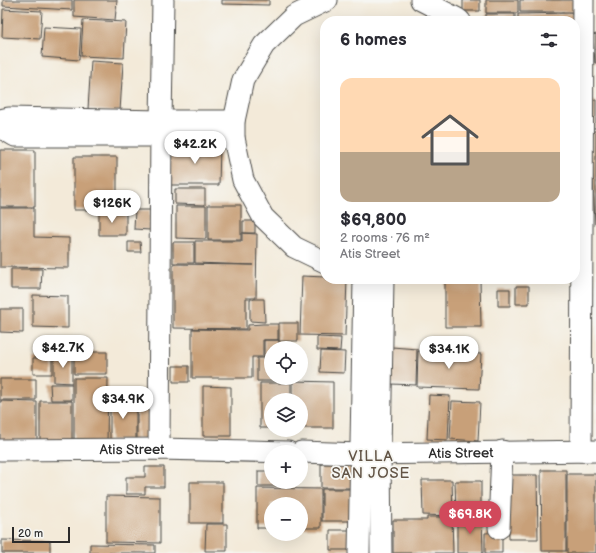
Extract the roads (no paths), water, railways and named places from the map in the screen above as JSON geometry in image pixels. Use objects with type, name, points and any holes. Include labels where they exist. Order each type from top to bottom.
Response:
[{"type":"street","points":[[159,449],[163,0]]},
{"type":"street","points":[[320,260],[294,247],[263,217],[243,180],[234,130],[243,80],[264,45],[294,16],[326,0]]},
{"type":"street","points":[[421,0],[452,16]]},
{"type":"street","points":[[580,77],[583,0]]},
{"type":"street","points":[[0,120],[9,118],[161,128],[234,130]]},
{"type":"street","points":[[0,127],[15,136],[161,128]]},
{"type":"street","points":[[580,193],[588,451]]},
{"type":"street","points":[[364,284],[371,453],[381,553]]},
{"type":"street","points":[[359,553],[371,453],[383,284]]},
{"type":"street","name":"Atis Street","points":[[0,450],[159,449],[264,451]]},
{"type":"street","name":"Atis Street","points":[[308,452],[588,451]]},
{"type":"street","points":[[499,528],[502,452]]},
{"type":"district","name":"VILLA SAN JOSE","points":[[371,464]]}]
